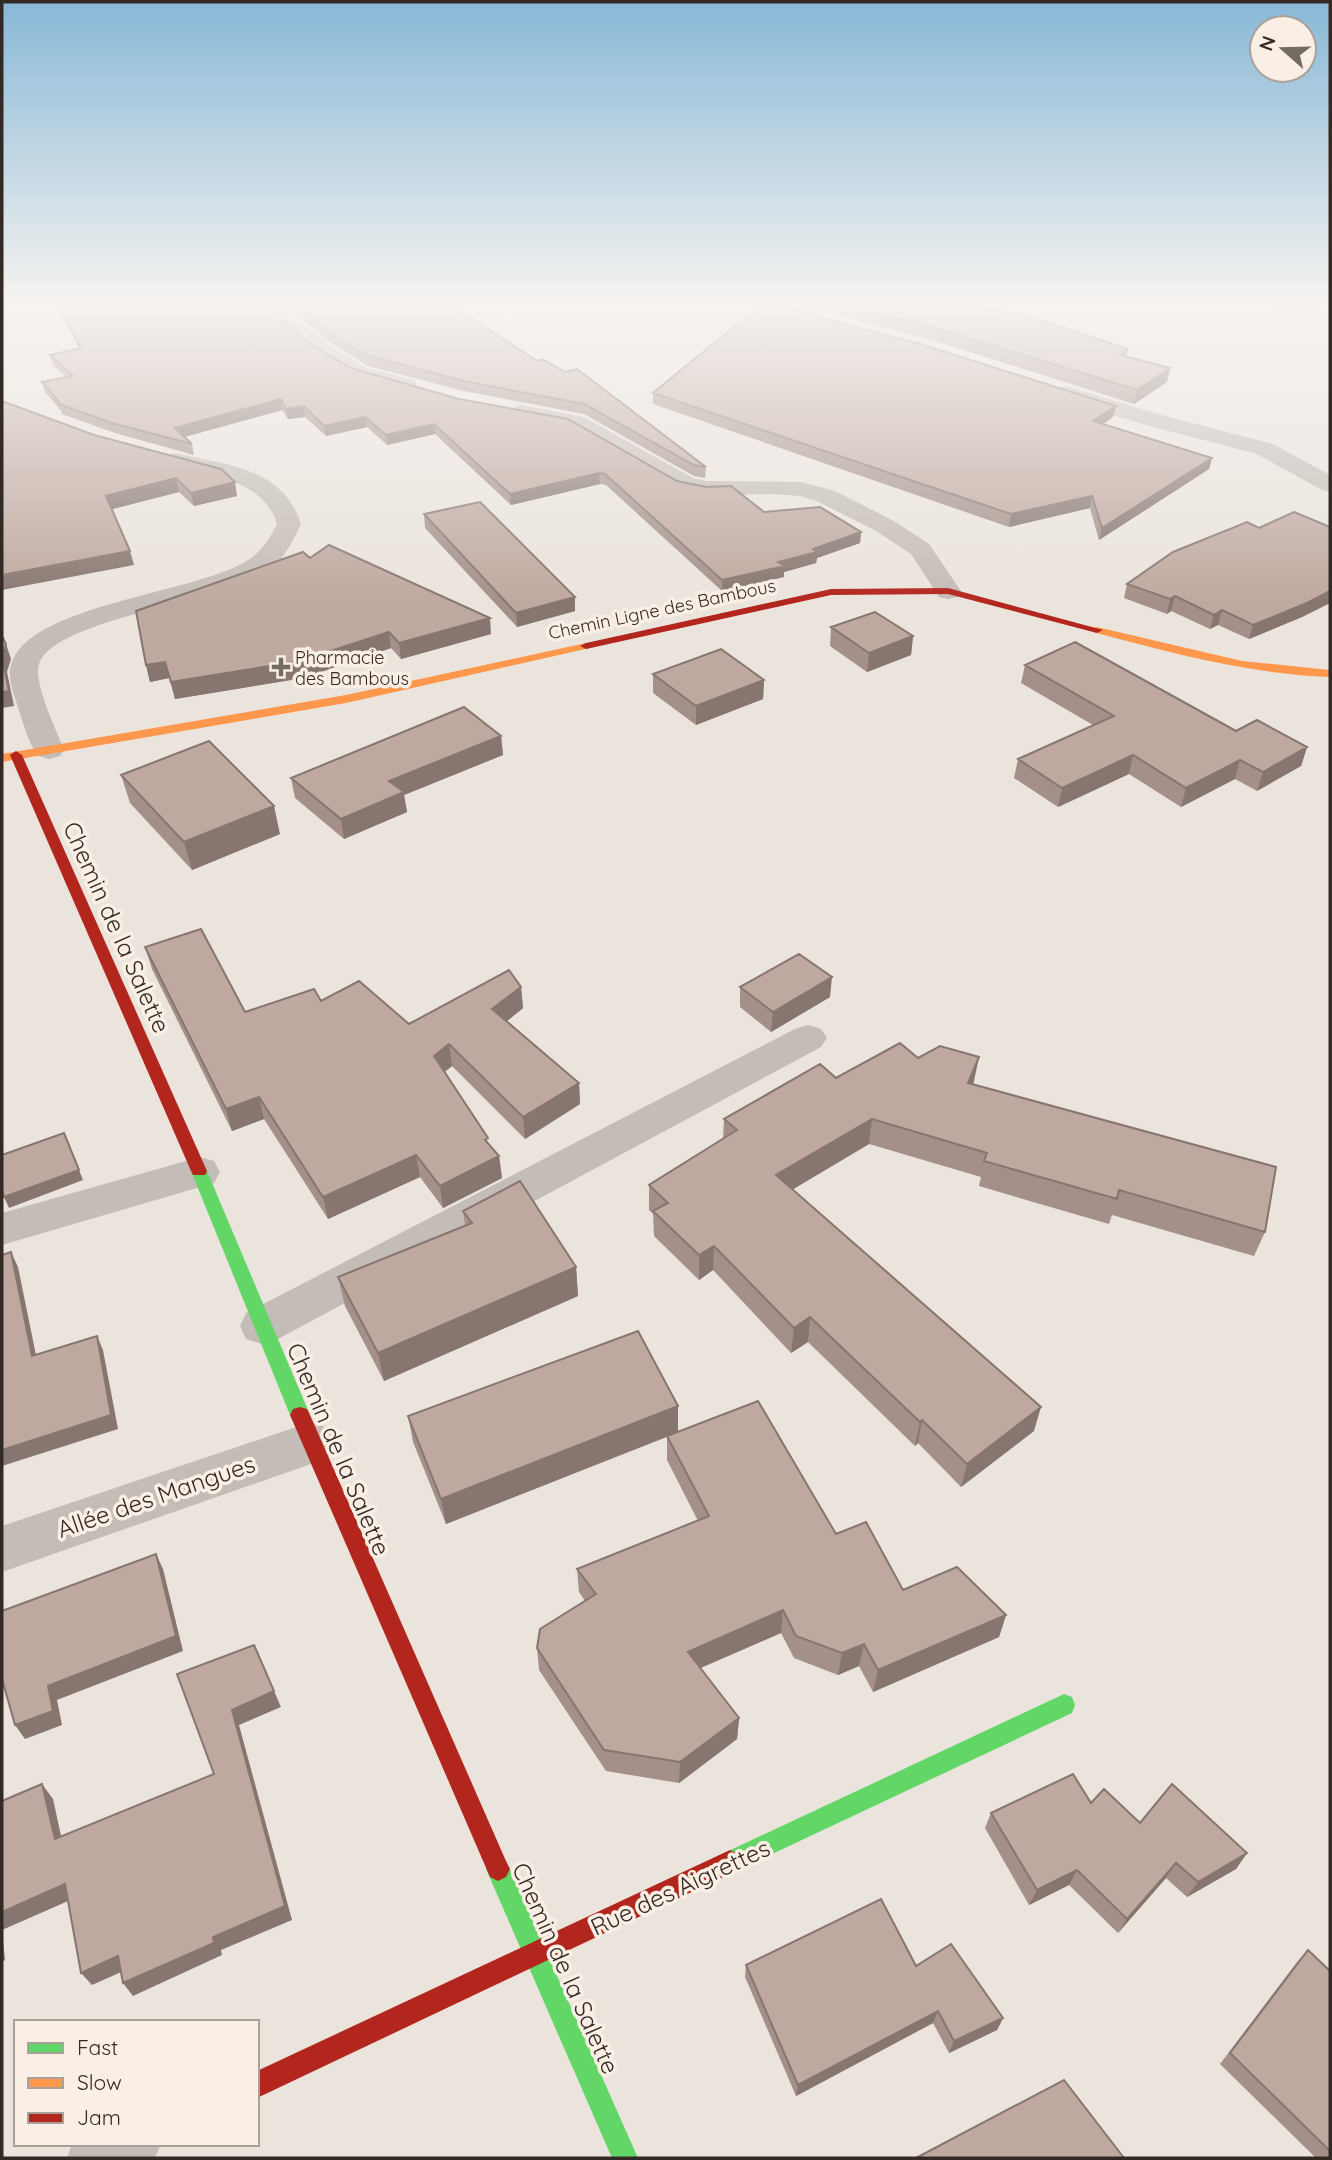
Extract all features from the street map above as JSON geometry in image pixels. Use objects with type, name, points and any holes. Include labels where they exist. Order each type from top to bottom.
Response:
[{"type":"street","points":[[1093,401],[1150,419],[1265,449],[1330,485]]},
{"type":"street","points":[[499,407],[576,422],[686,484],[706,488],[801,489],[826,496],[885,526],[920,549],[948,591]]},
{"type":"street","points":[[49,750],[24,676],[25,663],[33,649],[43,640],[85,621],[116,610],[196,591],[259,565],[278,546],[289,524],[283,505],[267,489],[238,477],[157,455]]},
{"type":"street","name":"Chemin Ligne des Bambous","points":[[9,757],[346,699],[831,592],[948,591],[1182,652],[1297,673],[1330,674]]},
{"type":"street","name":"Chemin de la Salette","points":[[9,757],[200,1172],[311,1444],[625,2158]]},
{"type":"street","points":[[262,1326],[808,1038]]},
{"type":"street","points":[[2,1228],[200,1172]]},
{"type":"street","name":"Allée des Mangues","points":[[2,1549],[311,1444]]},
{"type":"street","name":"Rue des Aigrettes","points":[[259,2084],[536,1956],[1064,1705]]},
{"type":"street","points":[[99,2158],[125,2146]]},
{"type":"building","points":[[2,401],[94,435],[221,469],[235,482],[191,493],[176,478],[106,496],[130,551],[2,575]]},
{"type":"building","points":[[58,401],[274,401],[175,428],[192,444],[112,423]]},
{"type":"building","points":[[282,401],[469,401],[568,419],[677,481],[706,487],[731,486],[764,512],[820,507],[861,532],[813,549],[817,552],[778,562],[785,566],[722,580],[605,474],[599,473],[510,494],[434,424],[386,435],[365,417],[324,426],[304,406],[286,409]]},
{"type":"building","points":[[567,401],[619,401],[706,467],[694,465],[584,404]]},
{"type":"building","points":[[676,401],[1100,401],[1116,406],[1093,421],[1212,458],[1102,528],[1092,496],[1011,514]]},
{"type":"building","points":[[480,502],[575,597],[516,613],[424,514]]},
{"type":"building","points":[[1294,512],[1330,527],[1330,591],[1307,603],[1253,625],[1222,610],[1214,615],[1175,596],[1170,599],[1127,584],[1173,552],[1247,522],[1259,528]]},
{"type":"building","points":[[329,545],[490,618],[399,643],[389,632],[300,661],[171,682],[165,662],[146,665],[136,611],[303,552],[310,558]]},
{"type":"building","points":[[875,612],[913,636],[869,653],[831,627]]},
{"type":"building","points":[[2,636],[6,644],[2,657]]},
{"type":"building","points":[[1075,642],[1236,731],[1257,720],[1307,747],[1263,772],[1240,760],[1186,788],[1133,755],[1062,788],[1018,759],[1114,716],[1025,665]]},
{"type":"building","points":[[721,649],[764,680],[696,706],[653,674]]},
{"type":"building","points":[[2,657],[9,691],[2,692]]},
{"type":"building","points":[[464,707],[501,736],[389,781],[404,792],[341,819],[291,778]]},
{"type":"building","points":[[209,741],[274,806],[184,842],[121,775]]},
{"type":"building","points":[[201,929],[245,1012],[314,989],[321,1001],[359,981],[409,1024],[509,970],[521,987],[492,1009],[579,1083],[523,1117],[449,1044],[434,1056],[488,1138],[485,1140],[499,1156],[440,1186],[416,1155],[323,1197],[259,1097],[226,1109],[145,947]]},
{"type":"building","points":[[799,954],[832,977],[773,1012],[740,987]]},
{"type":"building","points":[[900,1043],[918,1058],[940,1046],[979,1057],[968,1083],[1276,1167],[1265,1232],[1119,1190],[1117,1199],[984,1161],[987,1153],[872,1119],[776,1175],[1041,1407],[967,1464],[810,1317],[794,1328],[714,1246],[699,1255],[653,1211],[668,1203],[649,1185],[737,1130],[724,1119],[820,1064],[836,1078]]},
{"type":"building","points":[[64,1133],[79,1170],[4,1197],[2,1155]]},
{"type":"building","points":[[520,1181],[576,1267],[378,1353],[338,1277],[472,1223],[463,1211]]},
{"type":"building","points":[[11,1252],[32,1356],[97,1336],[111,1415],[2,1450],[2,1255]]},
{"type":"building","points":[[638,1331],[678,1406],[441,1499],[408,1416]]},
{"type":"building","points":[[758,1401],[836,1534],[866,1522],[903,1590],[957,1567],[1006,1615],[878,1670],[864,1644],[842,1653],[796,1636],[783,1610],[688,1652],[739,1718],[680,1762],[604,1750],[537,1648],[540,1629],[596,1594],[577,1569],[709,1516],[667,1436]]},
{"type":"building","points":[[156,1554],[176,1636],[48,1686],[53,1711],[15,1725],[2,1679],[2,1611]]},
{"type":"building","points":[[254,1645],[274,1691],[232,1710],[285,1906],[213,1937],[214,1943],[123,1983],[118,1956],[81,1973],[65,1884],[2,1912],[2,1801],[42,1784],[55,1839],[214,1774],[177,1674]]},
{"type":"building","points":[[1073,1774],[1091,1803],[1104,1789],[1140,1823],[1172,1784],[1247,1853],[1198,1882],[1176,1863],[1127,1919],[1077,1870],[1037,1890],[991,1813]]},
{"type":"building","points":[[881,1899],[916,1966],[951,1944],[1003,2018],[954,2041],[938,2011],[798,2085],[746,1965]]},
{"type":"building","points":[[1308,1950],[1330,1971],[1330,2151],[1230,2053]]},
{"type":"building","points":[[1064,2080],[1124,2158],[916,2158]]},
{"type":"traffic: fast","points":[[199,1171],[300,1415]]},
{"type":"traffic: fast","points":[[730,1862],[1064,1705]]},
{"type":"traffic: fast","points":[[498,1869],[625,2158]]},
{"type":"traffic: slow","points":[[1097,630],[1242,664],[1330,674]]},
{"type":"traffic: slow","points":[[2,758],[346,699],[586,646]]},
{"type":"traffic: jam","points":[[586,646],[831,592],[948,591],[1097,630]]},
{"type":"traffic: jam","points":[[16,755],[199,1171]]},
{"type":"traffic: jam","points":[[300,1415],[498,1869]]},
{"type":"traffic: jam","points":[[259,2084],[730,1862]]},
{"type":"place","name":"Pharmacie des Bambous","points":[[281,667]]}]
